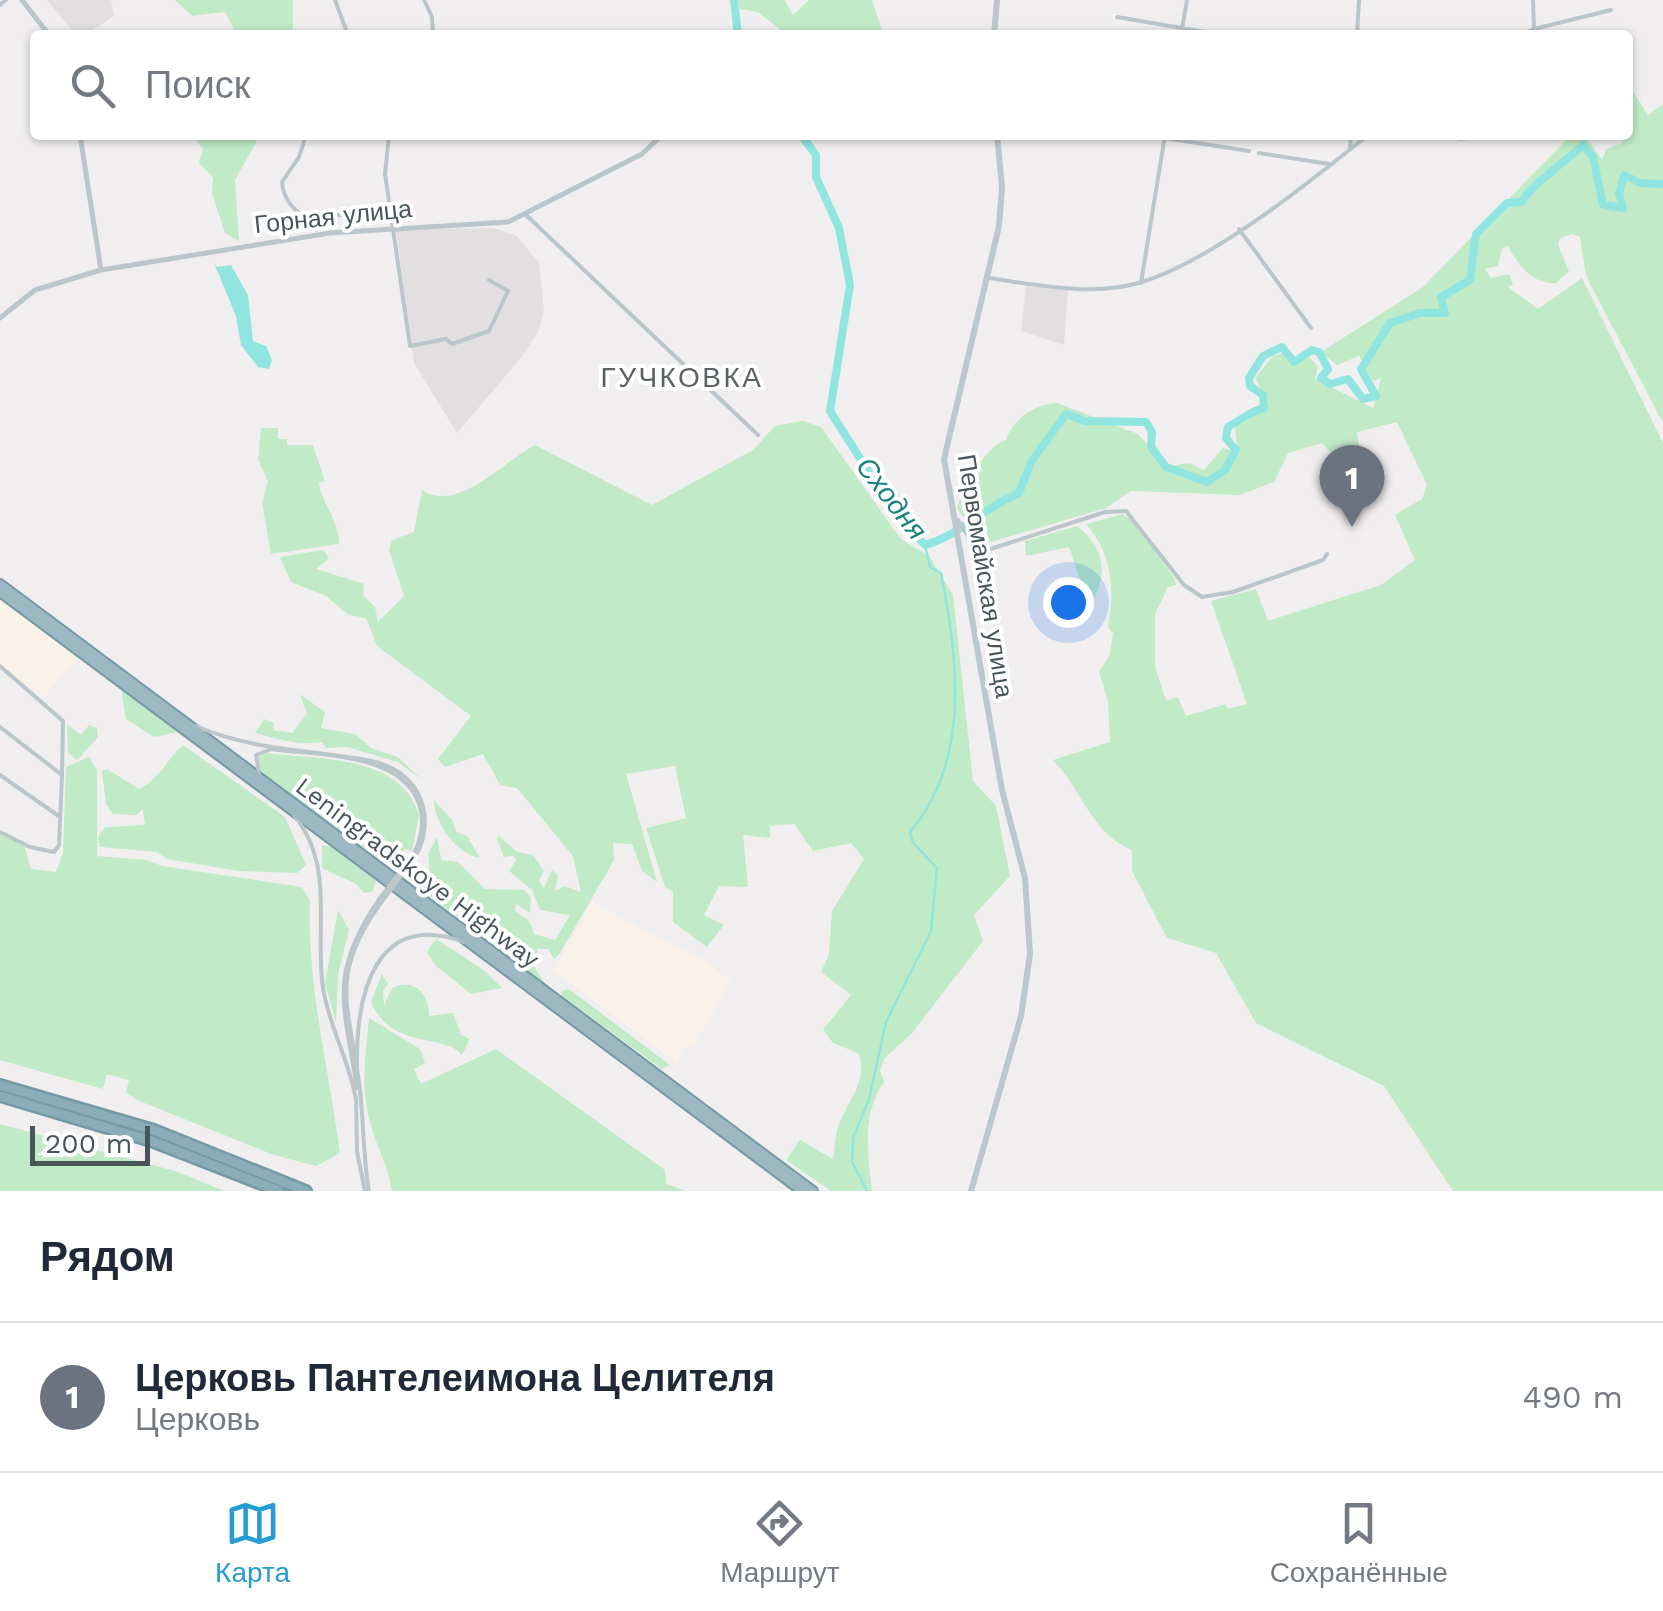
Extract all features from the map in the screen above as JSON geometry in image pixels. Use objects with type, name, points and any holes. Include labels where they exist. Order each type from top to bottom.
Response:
[{"type":"highway","name":"Leningradskoye Highway","points":[[0,584],[813,1191]]},
{"type":"highway","name":"Leningradskoye Highway","points":[[0,592],[802,1191]]},
{"type":"highway","points":[[0,1084],[154,1130],[306,1191]]},
{"type":"highway","points":[[0,1096],[151,1141],[279,1191]]},
{"type":"main road","points":[[995,30],[998,0]]},
{"type":"main road","name":"Первомайская улица","points":[[971,1191],[1030,970],[1028,902],[1002,790],[957,546],[944,442],[989,278],[1001,207],[997,140]]},
{"type":"street","points":[[0,5],[6,0]]},
{"type":"street","points":[[22,0],[45,30]]},
{"type":"street","points":[[335,0],[346,30]]},
{"type":"street","points":[[424,0],[432,16],[432,30]]},
{"type":"street","points":[[1182,30],[1187,0]]},
{"type":"street","points":[[1357,30],[1359,0]]},
{"type":"street","points":[[1533,0],[1534,28]]},
{"type":"street","points":[[1530,30],[1611,10]]},
{"type":"street","points":[[1116,17],[1173,30]]},
{"type":"street","points":[[81,140],[101,270]]},
{"type":"street","points":[[303,140],[282,182],[284,196],[297,213],[390,214]]},
{"type":"street","points":[[388,140],[384,165],[410,346],[446,339],[452,344],[489,331],[508,291],[489,280]]},
{"type":"street","name":"Горная улица","points":[[0,318],[36,290],[101,270],[288,238],[393,228],[500,224],[526,215],[642,154],[657,140]]},
{"type":"street","points":[[1140,282],[1164,140]]},
{"type":"street","points":[[1183,140],[1250,151]]},
{"type":"street","points":[[1350,149],[1351,140]]},
{"type":"street","points":[[989,278],[1055,288],[1140,282],[1181,265],[1238,229],[1362,140]]},
{"type":"street","points":[[1259,153],[1329,164]]},
{"type":"street","points":[[526,215],[758,435]]},
{"type":"street","points":[[1238,229],[1311,328]]},
{"type":"street","points":[[955,520],[978,554],[1106,512],[1126,511],[1184,585],[1202,597],[1266,581],[1323,560],[1327,554]]},
{"type":"street","points":[[0,666],[63,721],[59,845],[54,852],[30,847],[0,832]]},
{"type":"street","points":[[173,713],[234,741],[377,762],[402,773],[414,785],[425,809],[424,842],[355,937],[343,982],[342,1015],[356,1100],[357,1152],[367,1191]]},
{"type":"street","points":[[0,726],[62,775]]},
{"type":"street","points":[[264,782],[254,759],[259,752],[271,749],[376,765],[395,773],[410,787],[420,809],[420,837],[413,858]]},
{"type":"street","points":[[0,774],[60,818]]},
{"type":"street","points":[[288,808],[313,848],[325,917],[322,985],[356,1100]]},
{"type":"street","points":[[367,1191],[357,1071],[346,1014],[346,984],[360,935],[381,899]]},
{"type":"street","points":[[357,1071],[364,1000],[384,953],[420,933],[439,933],[468,943]]},
{"type":"shaded area","points":[[47,0],[111,0],[114,16],[93,30],[72,30]]},
{"type":"shaded area","points":[[494,228],[517,236],[539,263],[544,308],[540,328],[524,354],[457,433],[414,363],[396,230]]},
{"type":"shaded area","points":[[1026,286],[1068,290],[1064,345],[1021,331]]},
{"type":"shaded area","points":[[0,599],[77,658],[42,699],[0,664]]},
{"type":"shaded area","points":[[592,902],[710,964],[731,981],[694,1045],[685,1047],[677,1064],[554,971]]},
{"type":"green space","points":[[175,0],[293,0],[293,30],[234,30],[225,12],[192,16]]},
{"type":"green space","points":[[738,0],[785,0],[793,15],[809,0],[872,0],[882,30],[781,30],[758,12],[740,9]]},
{"type":"green space","points":[[1633,92],[1648,115],[1663,104],[1663,423],[1586,276],[1580,237],[1572,234],[1560,238],[1558,245],[1569,271],[1556,283],[1532,276],[1508,246],[1502,249],[1498,266],[1485,269],[1491,278],[1509,274],[1513,285],[1508,287],[1538,309],[1582,278],[1663,443],[1663,1191],[1453,1191],[1384,1086],[1256,1023],[1216,953],[1167,938],[1132,871],[1132,850],[1118,843],[1097,822],[1053,760],[1110,742],[1108,701],[1099,672],[1110,654],[1113,633],[1108,627],[1111,585],[1106,559],[1086,524],[1122,514],[1133,520],[1175,579],[1176,585],[1168,587],[1155,614],[1155,667],[1166,700],[1178,697],[1186,716],[1226,704],[1228,709],[1247,704],[1211,601],[1256,589],[1268,621],[1381,585],[1415,560],[1395,515],[1422,499],[1427,485],[1397,422],[1357,432],[1360,471],[1350,492],[1334,456],[1322,443],[1288,453],[1274,482],[1240,495],[1131,491],[1106,508],[981,545],[957,508],[963,489],[959,482],[1006,440],[1026,414],[1057,403],[1138,434],[1166,467],[1190,463],[1204,470],[1223,448],[1238,452],[1235,428],[1261,412],[1268,401],[1255,378],[1273,356],[1285,353],[1293,365],[1309,357],[1318,366],[1315,379],[1373,408],[1381,378],[1373,381],[1359,356],[1337,365],[1321,352],[1423,287],[1566,140],[1588,140],[1602,160],[1606,149],[1633,140]]},
{"type":"green space","points":[[196,140],[257,140],[235,180],[239,241],[225,233],[212,193],[213,178],[199,163],[203,149]]},
{"type":"green space","points":[[803,421],[821,427],[901,539],[929,556],[953,595],[973,781],[996,806],[1010,876],[974,915],[983,941],[912,1033],[884,1059],[880,1071],[884,1082],[869,1121],[872,1191],[831,1191],[786,1160],[800,1140],[833,1159],[838,1127],[861,1072],[858,1053],[833,1043],[823,1030],[851,995],[821,972],[829,954],[832,911],[864,859],[851,843],[813,851],[794,824],[770,826],[770,838],[743,835],[748,887],[719,886],[704,915],[724,925],[707,947],[673,922],[673,892],[665,887],[646,828],[686,818],[675,766],[626,774],[657,882],[642,871],[632,844],[613,843],[614,860],[560,953],[554,959],[548,949],[537,949],[538,956],[529,959],[546,985],[414,884],[430,876],[428,854],[437,837],[441,860],[458,862],[485,889],[524,890],[531,898],[530,913],[516,904],[515,911],[529,921],[534,934],[555,940],[570,915],[540,910],[532,890],[509,871],[516,860],[513,856],[504,857],[497,839],[499,836],[517,852],[533,855],[544,871],[539,881],[544,888],[552,870],[558,875],[555,891],[564,886],[581,892],[573,856],[517,788],[500,785],[483,754],[445,767],[438,759],[471,716],[377,646],[366,618],[349,615],[326,596],[291,582],[280,557],[323,550],[329,558],[316,569],[364,584],[363,595],[375,607],[378,622],[404,596],[389,550],[392,540],[414,532],[422,490],[436,496],[466,490],[535,445],[652,505],[753,450],[775,426]]},
{"type":"green space","points":[[261,428],[278,428],[278,439],[287,439],[287,445],[313,445],[325,481],[319,483],[321,491],[339,544],[271,554],[262,503],[268,481],[258,460]]},
{"type":"green space","points":[[1077,526],[1092,541],[1102,568],[1099,588],[1094,598],[1087,600],[1069,547],[1026,556],[1025,541]]},
{"type":"green space","points":[[121,689],[177,732],[154,737],[126,719]]},
{"type":"green space","points":[[300,694],[325,712],[321,728],[355,734],[371,748],[398,757],[422,780],[398,762],[347,747],[326,748],[322,742],[296,742],[255,733],[264,719],[274,723],[273,730],[292,733],[307,714]]},
{"type":"green space","points":[[67,724],[81,735],[89,725],[97,728],[98,737],[77,760],[68,753]]},
{"type":"green space","points":[[183,745],[285,817],[306,865],[297,873],[239,871],[167,859],[157,852],[100,847],[98,838],[105,827],[145,825],[143,809],[136,815],[113,814],[106,804],[102,771],[107,769],[139,789]]},
{"type":"green space","points":[[267,753],[356,764],[395,781],[409,795],[419,815],[412,851],[405,849],[396,862],[388,865],[261,772],[257,758]]},
{"type":"green space","points":[[89,757],[97,770],[97,856],[147,860],[162,866],[302,887],[310,901],[315,996],[340,1153],[316,1166],[274,1155],[137,1100],[126,1092],[129,1080],[107,1074],[103,1089],[0,1060],[0,834],[24,845],[31,869],[56,872],[63,853],[66,767]]},
{"type":"green space","points":[[434,800],[453,821],[456,832],[467,836],[480,858],[463,851],[448,836]]},
{"type":"green space","points":[[322,845],[332,847],[376,881],[372,892],[364,893],[356,884],[322,868]]},
{"type":"green space","points":[[338,910],[349,930],[338,975],[336,1023],[325,983]]},
{"type":"green space","points":[[436,939],[485,971],[502,988],[471,994],[435,965],[427,952]]},
{"type":"green space","points":[[382,974],[388,984],[383,991],[384,1005],[392,988],[407,984],[423,994],[429,1016],[453,1013],[461,1035],[470,1039],[462,1055],[443,1044],[391,1028],[380,1017],[371,1002]]},
{"type":"green space","points":[[569,989],[670,1065],[662,1069],[562,996],[561,991]]},
{"type":"green space","points":[[369,1018],[420,1049],[425,1063],[414,1069],[421,1084],[496,1049],[665,1170],[666,1184],[686,1191],[392,1191],[366,1102]]},
{"type":"green space","points":[[0,1124],[175,1171],[225,1191],[0,1191]]},
{"type":"water","points":[[214,263],[217,267],[231,265],[248,295],[253,341],[266,346],[272,360],[269,369],[258,367],[241,345],[236,316]]},
{"type":"waterway","name":"Сходня","points":[[734,0],[737,30]]},
{"type":"waterway","name":"Сходня","points":[[805,140],[816,155],[816,177],[839,228],[850,285],[830,411],[877,485],[893,490],[906,524],[925,545],[1019,493],[1031,462],[1066,414],[1085,421],[1146,422],[1152,432],[1151,447],[1166,467],[1207,482],[1225,470],[1236,450],[1226,438],[1228,427],[1264,408],[1263,395],[1250,386],[1249,378],[1263,356],[1282,347],[1294,362],[1312,350],[1319,352],[1328,369],[1321,378],[1330,384],[1348,379],[1363,399],[1376,396],[1361,369],[1390,323],[1420,313],[1445,313],[1441,297],[1470,280],[1476,234],[1507,203],[1522,202],[1541,180],[1583,145],[1593,157],[1603,205],[1623,208],[1619,194],[1624,175],[1640,183],[1663,184]]},
{"type":"waterway","points":[[867,1191],[852,1162],[853,1138],[869,1099],[886,1022],[931,931],[937,868],[913,843],[910,832],[930,804],[943,773],[955,708],[952,640],[941,573],[930,567],[925,545]]},
{"type":"place","name":"Церковь Пантелеимона Целителя","points":[[1352,527]]},
{"type":"district","name":"ГУЧКОВКА","points":[[682,377]]}]
